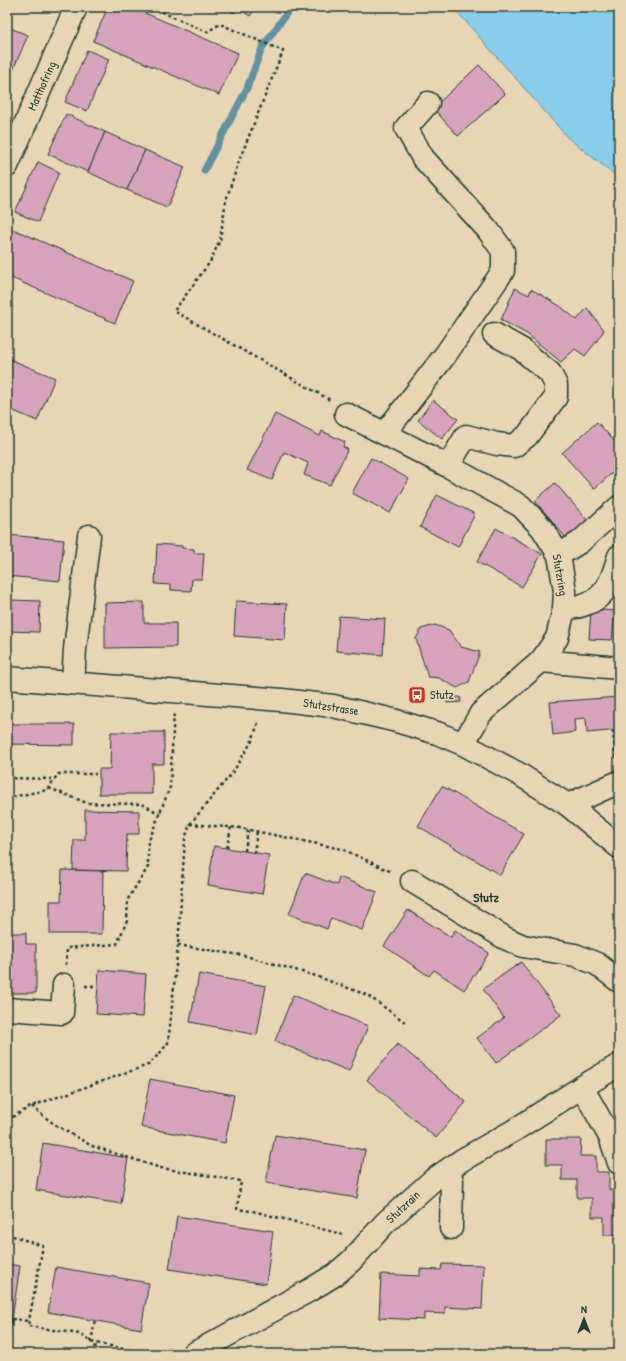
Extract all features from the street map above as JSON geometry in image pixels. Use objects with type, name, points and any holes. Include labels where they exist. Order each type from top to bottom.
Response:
[{"type":"street","name":"Matthofring","points":[[7,166],[76,7]]},
{"type":"street","points":[[385,433],[446,354],[503,271],[503,251],[492,235],[423,158],[406,128],[428,103]]},
{"type":"street","points":[[448,466],[466,436],[497,444],[514,446],[527,436],[556,398],[556,385],[550,372],[522,349],[494,334]]},
{"type":"street","name":"Stutzring","points":[[346,414],[448,466],[521,506],[542,528],[559,555],[565,591],[564,609],[557,638],[541,661],[481,713],[463,744]]},
{"type":"street","points":[[559,555],[580,542],[619,507]]},
{"type":"street","points":[[73,683],[75,649],[89,536]]},
{"type":"street","points":[[564,609],[587,604],[602,595],[612,578],[619,556]]},
{"type":"street","points":[[541,661],[619,668]]},
{"type":"street","name":"Stutzstrasse","points":[[7,678],[282,700],[333,706],[393,720],[437,733],[463,744],[520,774],[568,805],[619,847]]},
{"type":"street","points":[[568,805],[619,782]]},
{"type":"street","points":[[412,881],[505,938],[523,946],[575,955],[597,964],[619,980]]},
{"type":"street","points":[[7,1009],[62,1013],[64,985]]},
{"type":"street","name":"Stutzrain","points":[[184,1351],[310,1290],[336,1274],[352,1260],[385,1223],[432,1180],[462,1160],[513,1131],[619,1065]]},
{"type":"street","points":[[582,1087],[617,1149]]},
{"type":"street","points":[[447,1170],[452,1180],[451,1228]]},
{"type":"path","points":[[151,7],[207,32],[220,24],[283,51],[239,161],[226,200],[220,240],[210,262],[174,311],[283,374],[328,398],[346,414]]},
{"type":"path","points":[[7,1120],[32,1106],[148,1065],[168,1043],[178,945],[185,839],[190,824],[233,772],[252,741],[262,712],[282,700]]},
{"type":"path","points":[[66,961],[67,948],[118,944],[127,921],[128,899],[148,867],[148,843],[170,788],[174,718]]},
{"type":"path","points":[[613,731],[616,758],[619,758]]},
{"type":"path","points":[[7,798],[47,790],[58,774],[96,774]]},
{"type":"path","points":[[7,778],[55,779]]},
{"type":"path","points":[[49,788],[87,803],[142,804],[160,814]]},
{"type":"path","points":[[190,824],[230,827],[342,849],[412,881]]},
{"type":"path","points":[[228,848],[230,827]]},
{"type":"path","points":[[245,851],[248,830]]},
{"type":"path","points":[[254,853],[257,832]]},
{"type":"path","points":[[178,945],[246,956],[316,976],[367,995],[405,1022]]},
{"type":"path","points":[[32,1106],[54,1124],[92,1146],[161,1168],[241,1181],[237,1209],[257,1212],[344,1234],[349,1238]]},
{"type":"path","points":[[7,1234],[42,1246],[28,1326],[80,1334],[96,1344],[146,1353],[184,1351]]},
{"type":"path","points":[[12,1319],[29,1321]]},
{"type":"path","points":[[91,1342],[95,1320]]},
{"type":"path","points":[[94,1354],[96,1344]]},
{"type":"water","points":[[453,7],[619,7],[619,178],[568,138]]},
{"type":"building","points":[[108,7],[131,7],[238,53],[219,95],[93,41]]},
{"type":"building","points":[[225,7],[257,7],[250,16],[238,8],[234,13]]},
{"type":"building","points":[[7,27],[28,35],[7,84]]},
{"type":"building","points":[[87,50],[109,59],[87,111],[65,102]]},
{"type":"building","points":[[479,65],[505,94],[458,136],[433,108]]},
{"type":"building","points":[[66,114],[105,132],[88,172],[48,154]]},
{"type":"building","points":[[105,132],[145,150],[127,190],[88,172]]},
{"type":"building","points":[[145,150],[185,167],[167,207],[127,190]]},
{"type":"building","points":[[38,162],[59,172],[38,222],[15,212]]},
{"type":"building","points":[[8,227],[133,281],[115,323],[7,276]]},
{"type":"building","points":[[515,288],[529,295],[531,289],[560,306],[577,320],[587,308],[604,330],[585,356],[575,349],[561,362],[527,334],[501,320]]},
{"type":"building","points":[[7,358],[55,378],[37,421],[7,408]]},
{"type":"building","points":[[433,400],[458,419],[442,439],[418,420]]},
{"type":"building","points":[[275,414],[320,436],[322,431],[345,442],[343,447],[348,449],[330,485],[304,475],[308,463],[284,452],[272,480],[247,470]]},
{"type":"building","points":[[597,422],[619,446],[619,467],[594,489],[562,453]]},
{"type":"building","points":[[371,458],[409,479],[390,513],[352,493]]},
{"type":"building","points":[[555,483],[588,521],[567,539],[535,501]]},
{"type":"building","points":[[437,495],[475,514],[458,547],[420,527]]},
{"type":"building","points":[[496,528],[542,554],[522,587],[477,562]]},
{"type":"building","points":[[7,535],[64,540],[60,581],[7,576]]},
{"type":"building","points":[[157,544],[182,546],[182,548],[194,549],[194,553],[204,553],[202,579],[192,579],[191,591],[171,590],[171,585],[155,584]]},
{"type":"building","points":[[7,600],[9,600],[8,631],[7,631]]},
{"type":"building","points":[[9,600],[40,601],[39,632],[8,631]]},
{"type":"building","points":[[236,601],[287,604],[285,640],[234,636]]},
{"type":"building","points":[[144,602],[144,623],[176,623],[176,647],[105,648],[105,603]]},
{"type":"building","points":[[591,609],[615,611],[612,640],[589,639]]},
{"type":"building","points":[[339,616],[385,619],[383,655],[336,651]]},
{"type":"building","points":[[435,625],[449,630],[461,647],[480,652],[469,682],[457,688],[439,678],[428,677],[416,639],[421,629]]},
{"type":"building","points":[[447,697],[460,697],[461,702],[447,703]]},
{"type":"building","points":[[619,697],[619,730],[587,733],[586,718],[574,719],[575,732],[553,735],[550,702]]},
{"type":"building","points":[[7,724],[74,724],[74,745],[7,744]]},
{"type":"building","points":[[111,732],[164,732],[164,764],[152,764],[152,794],[99,794],[99,769],[110,769]]},
{"type":"building","points":[[442,786],[524,834],[500,875],[418,826]]},
{"type":"building","points":[[85,810],[139,811],[139,834],[127,834],[126,871],[73,870],[74,840],[85,840]]},
{"type":"building","points":[[214,846],[269,855],[262,894],[208,885]]},
{"type":"building","points":[[62,870],[103,871],[102,934],[50,934],[50,901],[61,901]]},
{"type":"building","points":[[305,873],[337,885],[339,877],[377,892],[362,930],[331,918],[327,929],[289,914]]},
{"type":"building","points":[[408,910],[451,937],[455,930],[489,953],[464,990],[434,970],[429,976],[384,946]]},
{"type":"building","points":[[7,933],[26,933],[26,944],[36,944],[36,993],[7,993]]},
{"type":"building","points":[[521,962],[561,1015],[496,1063],[477,1038],[504,1018],[483,989]]},
{"type":"building","points":[[99,970],[146,974],[143,1017],[96,1014]]},
{"type":"building","points":[[199,974],[266,986],[257,1035],[190,1022]]},
{"type":"building","points":[[293,995],[368,1026],[349,1071],[275,1041]]},
{"type":"building","points":[[398,1044],[466,1102],[436,1138],[367,1080]]},
{"type":"building","points":[[150,1079],[234,1095],[225,1143],[141,1127]]},
{"type":"building","points":[[275,1135],[365,1150],[357,1198],[266,1183]]},
{"type":"building","points":[[546,1139],[581,1139],[580,1156],[596,1156],[596,1172],[609,1172],[609,1190],[619,1190],[619,1277],[616,1277],[617,1235],[604,1235],[604,1217],[592,1217],[592,1198],[577,1198],[577,1180],[562,1180],[562,1165],[546,1165]]},
{"type":"building","points":[[43,1143],[128,1158],[121,1204],[36,1190]]},
{"type":"building","points":[[177,1216],[273,1231],[266,1284],[169,1269]]},
{"type":"building","points":[[7,1264],[20,1266],[7,1351]]},
{"type":"building","points":[[442,1264],[484,1265],[482,1309],[445,1307],[445,1314],[424,1313],[424,1320],[379,1318],[381,1274],[420,1276],[420,1269],[441,1270]]},
{"type":"building","points":[[56,1267],[149,1283],[141,1329],[48,1312]]},
{"type":"waterway","points":[[204,171],[247,88],[262,48],[291,7]]},
{"type":"place","name":"Stutz","points":[[417,695]]},
{"type":"district","name":"Stutz","points":[[486,897]]}]
